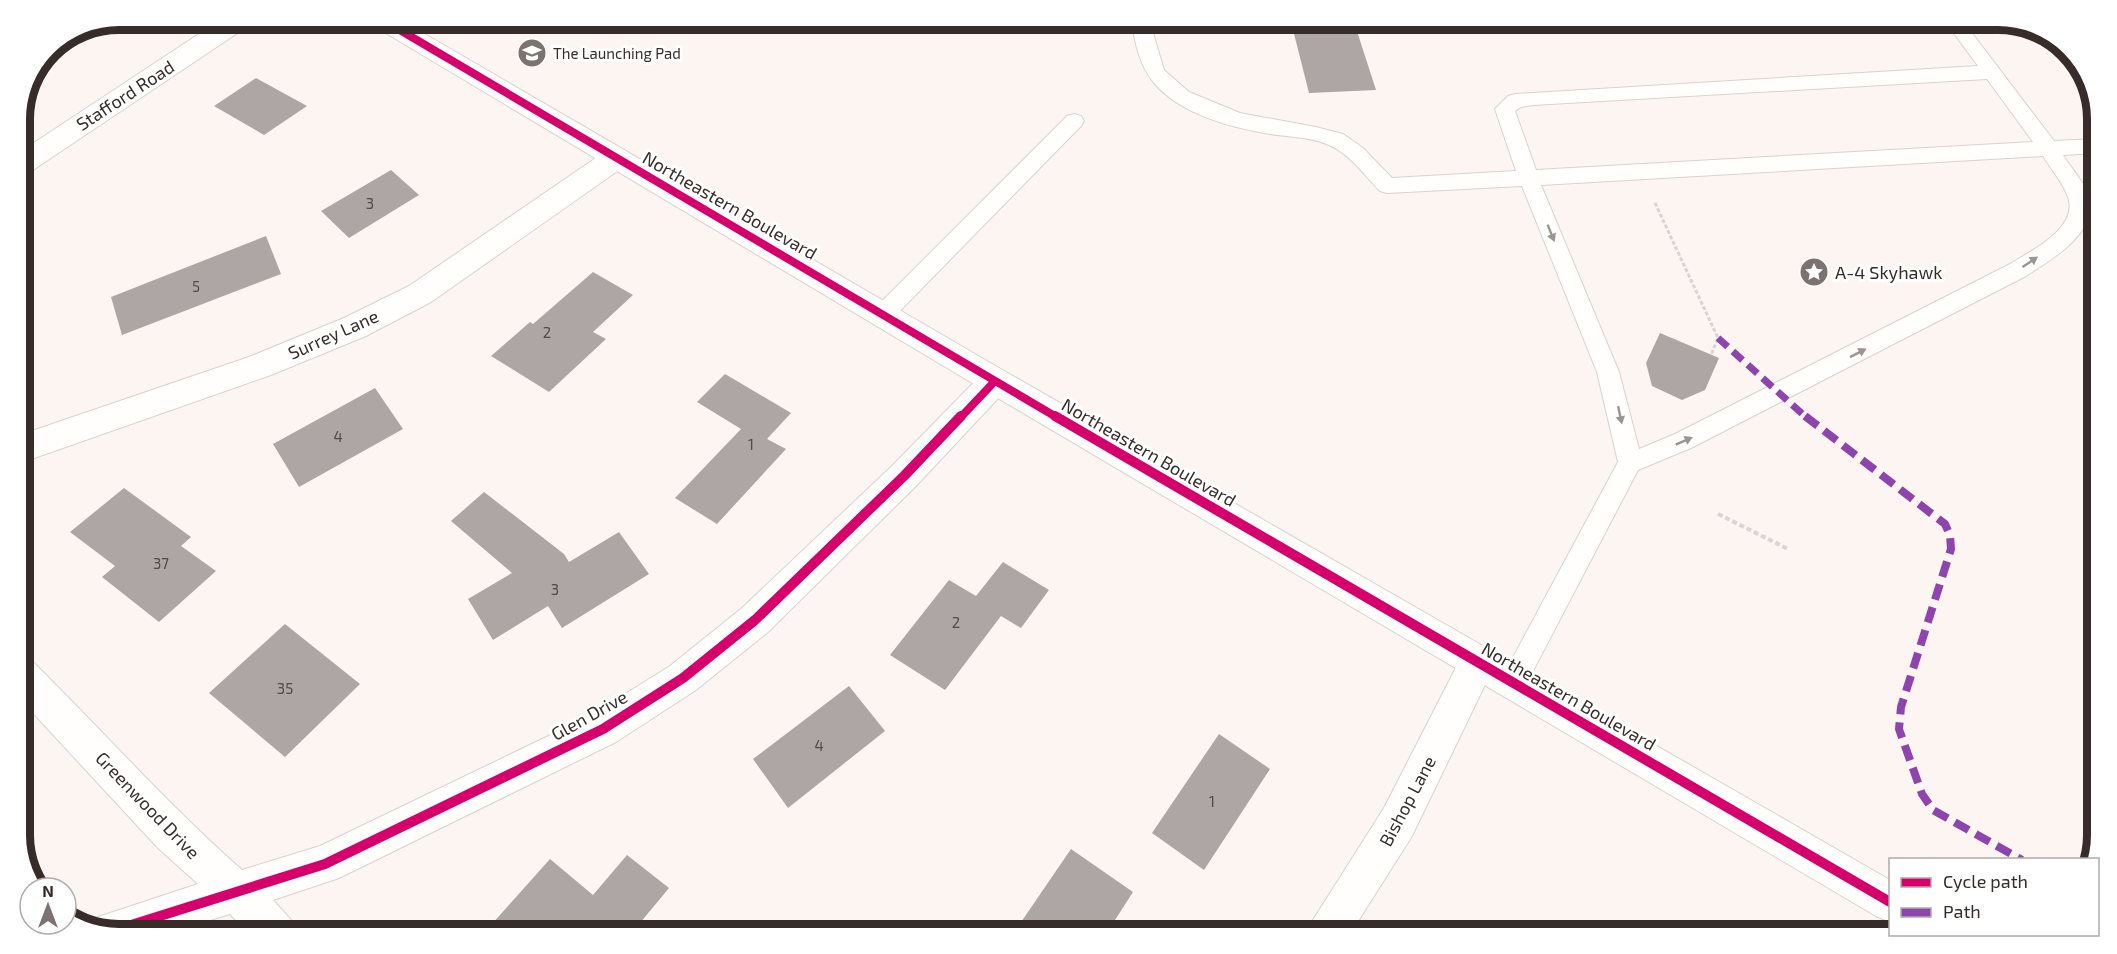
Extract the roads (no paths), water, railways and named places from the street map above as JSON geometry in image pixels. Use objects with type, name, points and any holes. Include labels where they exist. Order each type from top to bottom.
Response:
[{"type":"street","name":"Stafford Road","points":[[30,158],[224,30]]},
{"type":"street","name":"Northeastern Boulevard","points":[[400,30],[995,381],[1889,901]]},
{"type":"street","name":"Surrey Lane","points":[[30,446],[260,366],[355,327],[429,288],[616,158]]},
{"type":"street","name":"Glen Drive","points":[[134,924],[325,864],[603,729],[683,678],[755,620],[904,476],[995,381]]},
{"type":"street","name":"Bishop Lane","points":[[1333,924],[1398,822],[1478,662]]},
{"type":"street","name":"Greenwood Drive","points":[[30,684],[103,758],[172,834],[236,891],[267,924]]},
{"type":"lane","points":[[1144,30],[1151,61],[1160,79],[1181,95],[1217,112],[1265,126],[1318,135],[1345,145],[1387,186],[2087,147]]},
{"type":"lane","points":[[1513,683],[1630,463],[1683,441],[1780,393],[2018,270],[2049,250],[2072,229],[2080,213],[2079,197],[2049,149],[1960,30]]},
{"type":"lane","points":[[1630,463],[1608,372],[1529,179],[1505,109],[1515,101],[1533,98],[1992,72]]},
{"type":"lane","points":[[883,314],[1074,121]]},
{"type":"place","name":"The Launching Pad","points":[[532,53]]},
{"type":"place","name":"A-4 Skyhawk","points":[[1814,272]]}]
